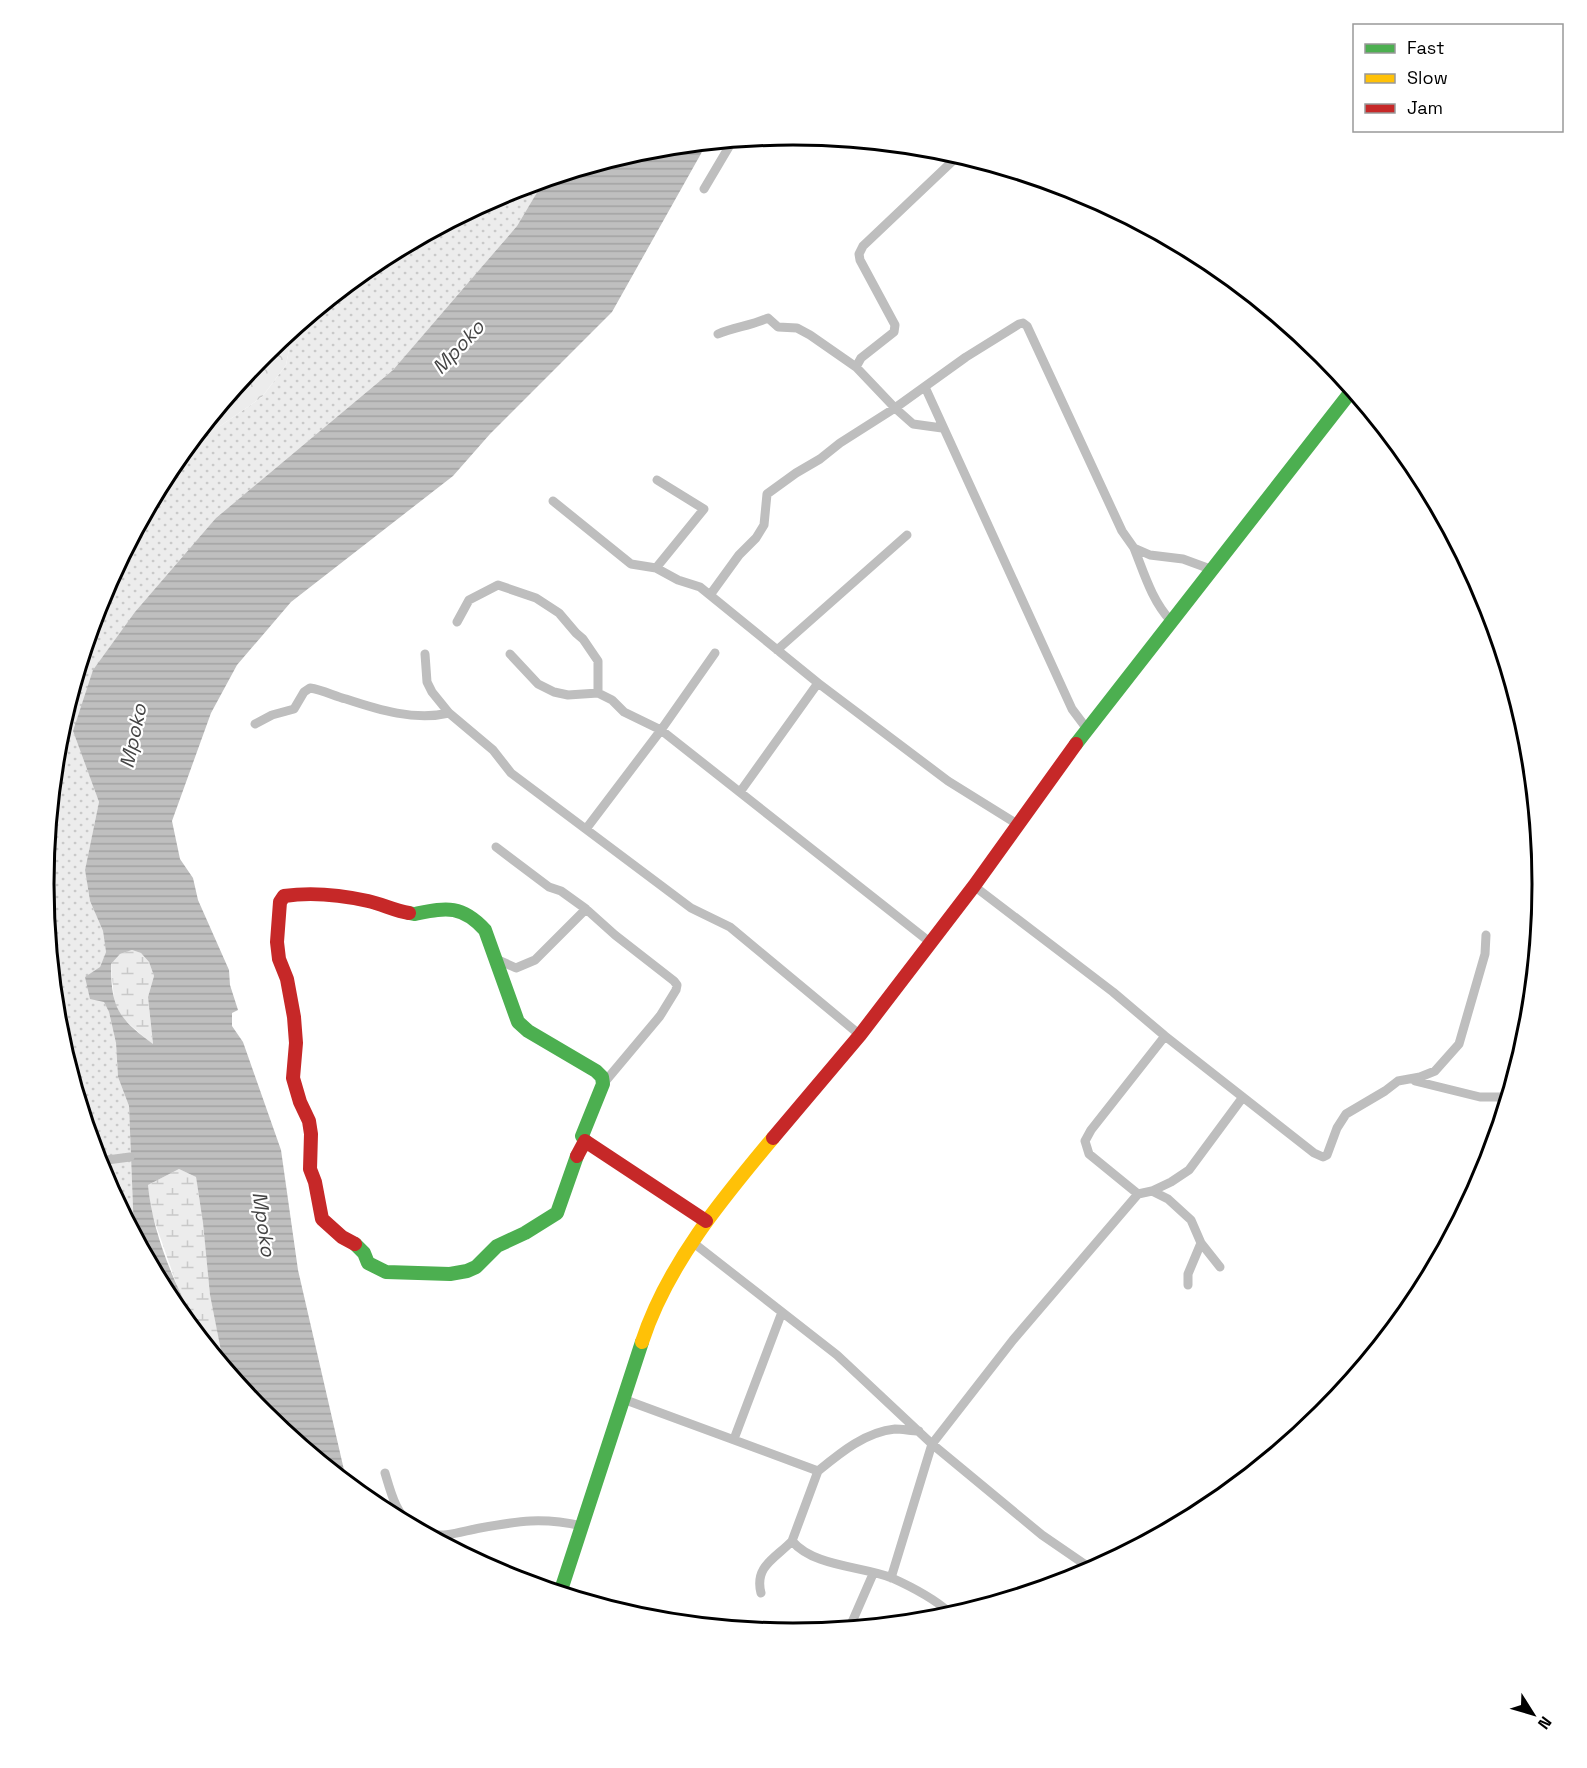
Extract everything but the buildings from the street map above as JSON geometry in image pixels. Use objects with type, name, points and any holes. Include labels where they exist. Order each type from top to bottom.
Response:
[{"type":"street","points":[[704,189],[728,148]]},
{"type":"street","points":[[856,367],[861,358],[894,332],[895,325],[860,260],[859,254],[863,246],[951,162]]},
{"type":"street","points":[[718,334],[732,328],[747,327],[768,318],[778,327],[797,328],[856,367],[913,424],[942,428]]},
{"type":"street","points":[[710,595],[764,525],[767,494],[966,357],[1023,323],[1027,326],[1122,531],[1134,548],[1155,599],[1172,621]]},
{"type":"street","points":[[925,387],[1072,709],[1087,729]]},
{"type":"street","points":[[562,1586],[648,1324],[691,1241],[779,1130],[860,1035],[974,886],[1087,729],[1214,570],[1348,395]]},
{"type":"street","points":[[656,568],[704,509],[657,480]]},
{"type":"street","points":[[553,501],[631,564],[656,568],[678,580],[700,587],[818,683],[948,781],[1017,824]]},
{"type":"street","points":[[777,650],[907,535]]},
{"type":"street","points":[[1134,548],[1150,555],[1183,559],[1214,570]]},
{"type":"street","points":[[457,622],[469,600],[498,585],[536,598],[559,613],[587,644],[598,661],[598,693]]},
{"type":"street","points":[[586,829],[661,730],[715,652]]},
{"type":"street","points":[[425,654],[427,682],[432,692],[449,713],[493,750],[511,773],[691,908],[730,927],[860,1035]]},
{"type":"street","points":[[510,654],[538,684],[554,692],[568,695],[598,693],[612,700],[624,712],[661,730],[931,943]]},
{"type":"street","points":[[740,792],[818,683]]},
{"type":"street","points":[[255,724],[272,715],[294,709],[304,692],[310,688],[405,714],[435,716],[449,713]]},
{"type":"street","points":[[496,847],[549,887],[561,891],[586,909],[677,985],[660,1016],[603,1084],[582,1136],[585,1141],[706,1221]]},
{"type":"street","points":[[974,886],[1113,992],[1165,1036],[1314,1153],[1323,1157],[1327,1155],[1337,1128],[1346,1114],[1404,1079],[1420,1077],[1435,1071],[1459,1044],[1485,954],[1486,935]]},
{"type":"street","points":[[585,1141],[581,1146],[557,1213],[525,1233],[497,1246],[476,1267],[450,1274],[386,1272],[368,1263],[364,1252],[322,1219],[315,1182],[310,1169],[309,1121],[300,1102],[293,1078],[296,1043],[294,1017],[287,979],[279,959],[277,942],[280,902],[284,896],[306,893],[370,901],[396,911],[414,914],[447,908],[462,911],[476,920],[485,930],[518,1022],[528,1031],[596,1071],[602,1077],[603,1084]]},
{"type":"street","points":[[494,958],[516,968],[535,960],[586,909]]},
{"type":"street","points":[[1138,1194],[1089,1154],[1085,1142],[1091,1130],[1165,1036]]},
{"type":"street","points":[[1404,1079],[1438,1085],[1462,1094],[1501,1097]]},
{"type":"street","points":[[891,1578],[932,1444],[1012,1340],[1138,1194],[1152,1191],[1189,1170],[1243,1097]]},
{"type":"street","points":[[107,1160],[130,1158]]},
{"type":"street","points":[[1152,1191],[1168,1199],[1191,1220],[1202,1243],[1220,1267]]},
{"type":"street","points":[[691,1241],[837,1355],[932,1444],[1042,1535],[1084,1564]]},
{"type":"street","points":[[1188,1285],[1188,1274],[1202,1243]]},
{"type":"street","points":[[734,1439],[782,1312]]},
{"type":"street","points":[[623,1399],[818,1471]]},
{"type":"street","points":[[761,1593],[759,1584],[763,1569],[769,1560],[792,1541],[818,1471],[847,1448],[863,1440],[895,1429],[919,1431]]},
{"type":"street","points":[[385,1473],[393,1501],[399,1509]]},
{"type":"street","points":[[443,1534],[452,1535],[477,1528],[536,1519],[582,1526]]},
{"type":"street","points":[[792,1541],[800,1551],[891,1578],[934,1601],[942,1608]]},
{"type":"street","points":[[853,1621],[873,1574]]},
{"type":"green space","points":[[538,191],[517,226],[393,370],[216,518],[73,731],[99,802],[85,870],[90,901],[103,931],[106,952],[100,967],[104,1002],[109,1012],[116,1043],[118,1077],[129,1106],[133,1217],[110,1167],[93,1122],[68,1028],[60,981],[54,884],[60,787],[68,740],[93,646],[130,557],[153,514],[207,435],[262,397],[286,365],[290,343],[343,297],[383,269],[466,221]]},
{"type":"green space","points":[[290,343],[286,365],[262,397],[207,435],[178,475],[207,434],[238,396]]},
{"type":"green space","points":[[132,950],[141,953],[149,962],[154,976],[148,997],[153,1045],[118,1014],[114,1000],[111,964],[120,954]]},
{"type":"green space","points":[[179,1169],[196,1177],[210,1295],[221,1351],[181,1297],[151,1211],[148,1185]]},
{"type":"water","name":"Mpoko","points":[[703,150],[612,312],[490,434],[453,476],[291,602],[237,665],[211,713],[172,821],[180,859],[193,878],[198,900],[229,970],[230,985],[238,1010],[232,1013],[232,1026],[243,1042],[281,1150],[298,1270],[344,1472],[271,1407],[221,1351],[210,1295],[196,1177],[179,1169],[148,1185],[156,1228],[163,1250],[187,1306],[153,1254],[133,1217],[129,1106],[118,1077],[116,1043],[109,1012],[104,1002],[90,999],[85,977],[100,967],[106,952],[103,931],[90,901],[85,870],[99,802],[73,731],[93,670],[135,612],[216,518],[393,370],[517,226],[538,191],[602,170],[649,159]],"holes":[[[132,950],[141,953],[149,962],[154,976],[148,997],[153,1044],[124,1019],[115,1002],[111,979],[111,964],[120,954]]]},
{"type":"traffic: fast","points":[[1076,744],[1348,395]]},
{"type":"traffic: fast","points":[[409,913],[452,910],[476,922],[485,930],[518,1022],[528,1031],[596,1071],[602,1077],[603,1084],[582,1136],[585,1141]]},
{"type":"traffic: fast","points":[[355,1244],[364,1253],[368,1263],[386,1272],[450,1274],[467,1271],[476,1267],[497,1246],[525,1233],[557,1213],[577,1156]]},
{"type":"traffic: fast","points":[[562,1586],[642,1342]]},
{"type":"traffic: slow","points":[[642,1342],[666,1286],[681,1260],[716,1209],[773,1138]]},
{"type":"traffic: jam","points":[[773,1138],[860,1035],[974,886],[1076,744]]},
{"type":"traffic: jam","points":[[355,1244],[342,1237],[322,1219],[315,1182],[310,1169],[309,1121],[300,1102],[293,1078],[296,1043],[294,1017],[287,979],[279,959],[277,942],[280,902],[284,896],[326,895],[368,901],[409,913]]},
{"type":"traffic: jam","points":[[577,1156],[585,1141],[706,1221]]}]
